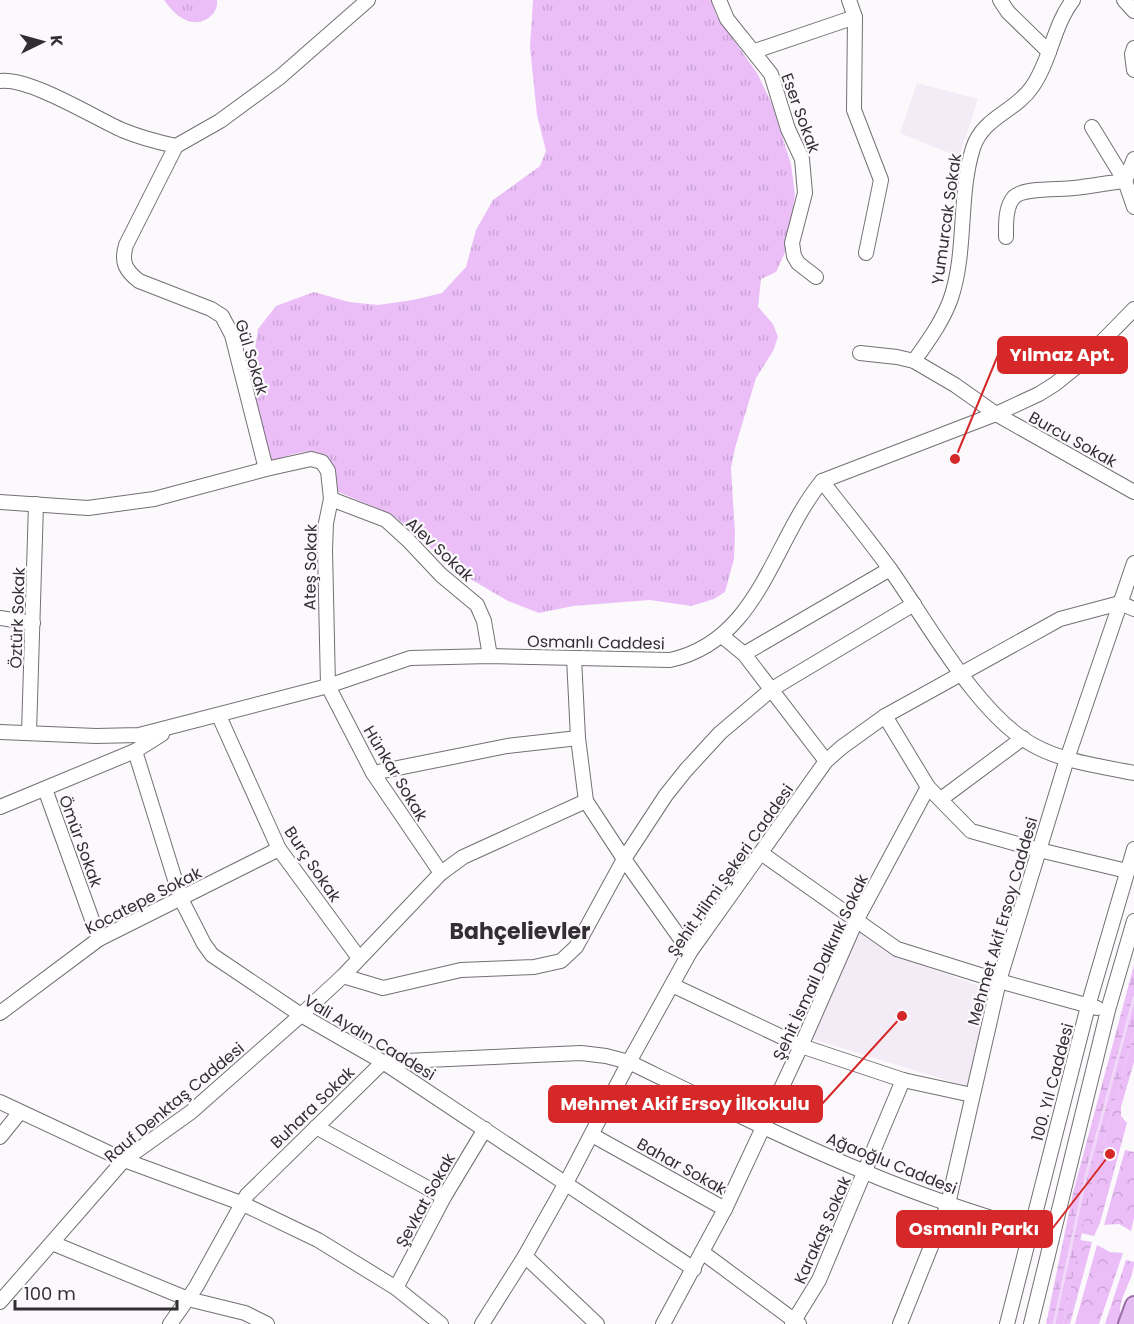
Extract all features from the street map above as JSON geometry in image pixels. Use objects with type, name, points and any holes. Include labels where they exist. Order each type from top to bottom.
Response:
[{"type":"main road","points":[[1127,1324],[1134,1305]]},
{"type":"street","points":[[0,81],[22,84],[122,130],[148,140],[176,146],[220,121],[280,77],[368,0]]},
{"type":"street","name":"Eser Sokak","points":[[719,0],[728,19],[771,74],[788,129],[802,159],[805,192],[794,237],[794,256],[798,263],[816,277]]},
{"type":"street","points":[[849,0],[855,17],[854,110],[880,180],[866,253]]},
{"type":"street","points":[[1000,0],[1008,12],[1049,52]]},
{"type":"street","name":"Yumurcak Sokak","points":[[914,361],[941,321],[951,298],[960,249],[972,150],[978,134],[1016,104],[1032,88],[1041,72],[1055,31],[1073,0]]},
{"type":"street","points":[[1124,0],[1134,10]]},
{"type":"street","points":[[755,51],[855,17]]},
{"type":"street","points":[[1134,48],[1132,54],[1134,70]]},
{"type":"street","points":[[1092,127],[1125,180],[1134,207]]},
{"type":"street","name":"Gül Sokak","points":[[176,146],[126,245],[123,256],[124,265],[139,281],[211,309],[222,316],[232,335],[266,469]]},
{"type":"street","points":[[1125,180],[1134,159]]},
{"type":"street","points":[[1006,237],[1009,208],[1014,197],[1021,193],[1073,189],[1125,180]]},
{"type":"street","points":[[1134,309],[1081,363],[1055,384],[996,414],[822,481],[890,569],[960,673],[1000,721],[1032,745],[1067,759],[1134,772]]},
{"type":"street","points":[[860,353],[914,361],[948,380],[996,414]]},
{"type":"street","name":"Burcu Sokak","points":[[996,414],[1134,492]]},
{"type":"street","name":"Ateş Sokak","points":[[266,469],[311,459],[322,462],[328,471],[331,499],[326,523],[325,550],[328,686]]},
{"type":"street","points":[[0,502],[88,508],[154,499],[266,469]]},
{"type":"street","name":"Osmanlı Caddesi","points":[[0,732],[139,735],[328,686],[410,658],[490,656],[670,660],[695,653],[722,636],[738,619],[759,589],[806,503],[822,481]]},
{"type":"street","name":"Alev Sokak","points":[[331,499],[386,520],[441,575],[477,605],[484,621],[490,656]]},
{"type":"street","name":"Öztürk Sokak","points":[[29,733],[36,504]]},
{"type":"street","name":"Mehmet Akif Ersoy Caddesi","points":[[900,1324],[948,1204],[999,981],[1067,759],[1134,563]]},
{"type":"street","points":[[744,654],[890,569]]},
{"type":"street","points":[[1120,603],[1134,609]]},
{"type":"street","name":"Şehit Hilmi Şekeri Caddesi","points":[[482,1324],[525,1256],[566,1183],[690,952],[826,761],[885,716],[1060,618],[1120,603]]},
{"type":"street","points":[[343,976],[383,988],[461,970],[534,967],[561,961],[576,947],[624,859],[666,795],[720,733],[772,689],[914,604]]},
{"type":"street","points":[[0,618],[33,623]]},
{"type":"street","points":[[722,636],[744,654],[826,761]]},
{"type":"street","points":[[574,658],[578,738],[586,801],[690,952]]},
{"type":"street","name":"Hünkar Sokak","points":[[328,686],[373,773],[441,873]]},
{"type":"street","name":"Burç Sokak","points":[[219,716],[279,849],[359,958]]},
{"type":"street","points":[[885,716],[928,787],[971,831],[1127,871]]},
{"type":"street","points":[[0,807],[135,751],[171,728]]},
{"type":"street","points":[[373,773],[507,746],[578,738]]},
{"type":"street","points":[[940,800],[1023,738]]},
{"type":"street","name":"Vali Aydın Caddesi","points":[[135,751],[181,900],[212,955],[301,1015],[383,1062],[693,1269]]},
{"type":"street","name":"Şehit İsmail Dalkırık Sokak","points":[[663,1324],[725,1209],[856,921],[928,787]]},
{"type":"street","name":"Ömür Sokak","points":[[45,789],[99,939]]},
{"type":"street","name":"Rauf Denktaş Caddesi","points":[[0,1302],[124,1160],[191,1112],[301,1015],[343,976],[441,873],[463,857],[586,801]]},
{"type":"street","name":"Kocatepe Sokak","points":[[0,1013],[99,939],[279,849]]},
{"type":"street","name":"100. Yıl Caddesi","points":[[1007,1324],[1088,1006],[1134,849]]},
{"type":"street","points":[[760,854],[897,949],[999,981],[1108,1010]]},
{"type":"street","points":[[1031,1324],[1108,1010],[1134,921]]},
{"type":"street","points":[[672,985],[801,1046],[903,1080],[972,1095]]},
{"type":"street","points":[[383,1062],[581,1053],[629,1062]]},
{"type":"street","name":"Buhara Sokak","points":[[170,1324],[188,1299],[241,1203],[255,1186],[383,1062]]},
{"type":"street","name":"Ağaoğlu Caddesi","points":[[629,1062],[763,1127],[865,1172],[948,1204],[1051,1237]]},
{"type":"street","name":"Karakaş Sokak","points":[[796,1323],[819,1280],[903,1080]]},
{"type":"street","points":[[0,1102],[124,1160],[241,1203],[339,1252],[396,1288],[441,1324]]},
{"type":"street","points":[[0,1137],[20,1112]]},
{"type":"street","points":[[316,1127],[444,1197]]},
{"type":"street","name":"Şevkat Sokak","points":[[396,1288],[444,1197],[485,1129]]},
{"type":"street","name":"Bahar Sokak","points":[[592,1135],[725,1209]]},
{"type":"street","points":[[52,1243],[188,1299],[245,1313],[267,1324]]},
{"type":"street","points":[[702,1252],[796,1323]]},
{"type":"street","points":[[525,1256],[597,1324]]},
{"type":"shaded area","points":[[917,83],[978,99],[959,157],[900,133]]},
{"type":"shaded area","points":[[858,929],[891,951],[918,964],[988,989],[990,994],[969,1087],[809,1038]]},
{"type":"green space","points":[[164,0],[217,0],[217,6],[207,19],[191,22],[176,14]]},
{"type":"green space","points":[[533,0],[711,0],[716,15],[757,73],[772,104],[791,164],[795,195],[787,248],[776,272],[761,279],[758,307],[773,324],[778,337],[773,351],[756,378],[731,468],[735,533],[734,559],[725,592],[714,599],[691,606],[650,600],[573,606],[539,613],[508,601],[450,567],[391,514],[336,491],[333,467],[322,454],[297,453],[271,461],[255,402],[253,363],[258,329],[276,306],[314,292],[349,302],[378,305],[442,293],[466,267],[476,230],[493,200],[540,166],[546,151],[537,115],[530,47]]},
{"type":"green space","points":[[1134,965],[1134,1032],[1092,1184],[1063,1324],[1046,1324],[1073,1193]]},
{"type":"green space","points":[[1134,1032],[1134,1062],[1121,1107],[1121,1116],[1127,1123],[1100,1223],[1094,1236],[1081,1233],[1092,1184]]},
{"type":"green space","points":[[1125,1150],[1134,1152],[1134,1218],[1131,1231],[1119,1224],[1104,1225]]},
{"type":"green space","points":[[1080,1240],[1092,1242],[1070,1324],[1063,1324]]},
{"type":"green space","points":[[1097,1245],[1110,1252],[1123,1253],[1099,1324],[1075,1324]]},
{"type":"green space","points":[[1126,1260],[1134,1262],[1121,1304],[1121,1324],[1105,1324]]},
{"type":"waterway","points":[[1054,1324],[1086,1176],[1134,998]]},
{"type":"place","name":"Yılmaz Apt.","points":[[955,459]]},
{"type":"place","name":"Mehmet Akif Ersoy İlkokulu","points":[[902,1016]]},
{"type":"place","name":"Osmanlı Parkı","points":[[1110,1154]]},
{"type":"district","name":"Bahçelievler","points":[[520,931]]}]
